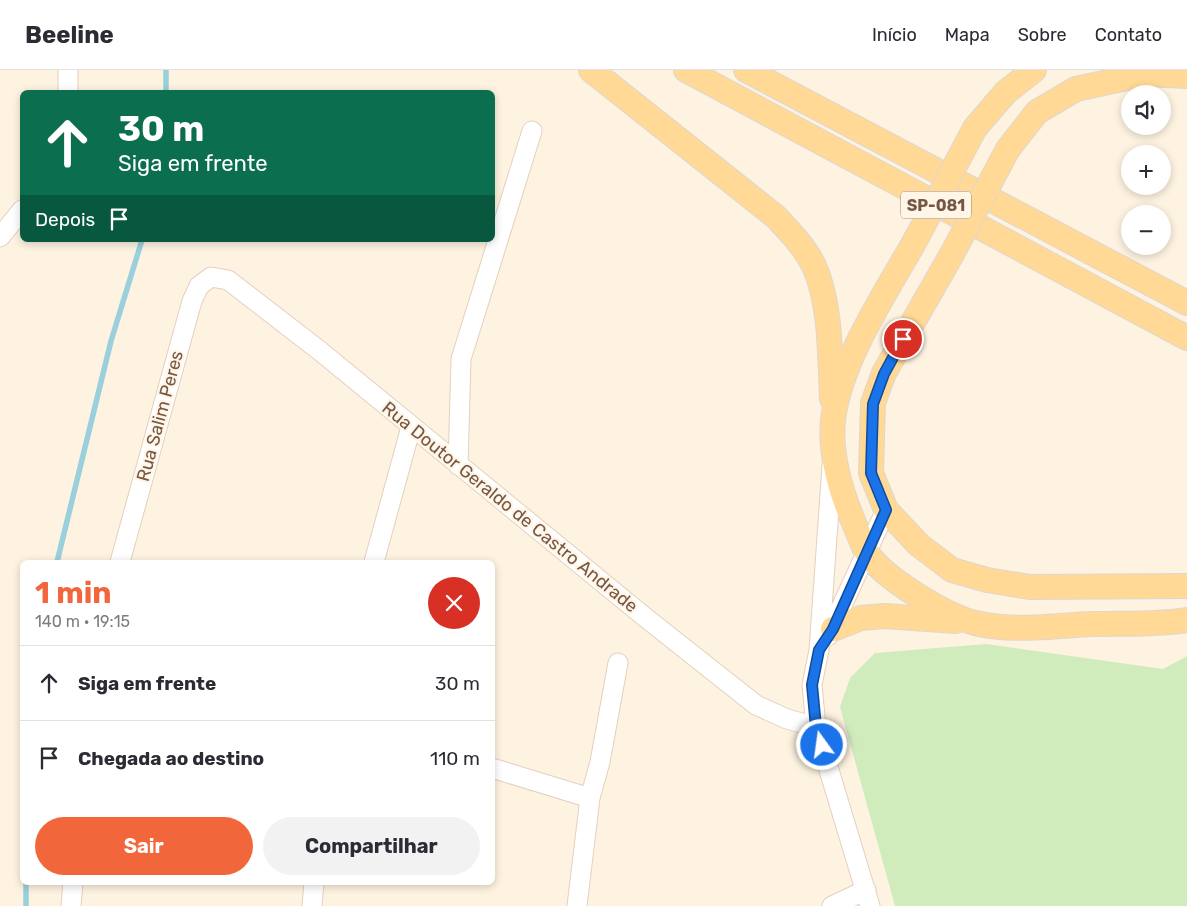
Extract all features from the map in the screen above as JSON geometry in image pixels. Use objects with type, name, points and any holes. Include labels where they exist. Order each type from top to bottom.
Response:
[{"type":"main road","points":[[591,70],[776,216],[813,264],[824,293],[833,421],[833,449],[844,498],[867,552],[902,586],[928,602],[975,622]]},
{"type":"main road","name":"SP-081","points":[[686,70],[1187,338]]},
{"type":"main road","name":"SP-081","points":[[746,70],[1183,299]]},
{"type":"main road","points":[[833,421],[846,371],[868,324],[975,128],[1006,92],[1034,70]]},
{"type":"main road","points":[[1187,76],[1146,74],[1076,89],[1036,112],[1008,149],[952,254],[884,374],[873,404],[871,473],[886,510],[919,545],[952,570],[987,580],[1030,586],[1187,586]]},
{"type":"main road","points":[[1140,314],[1187,352]]},
{"type":"main road","points":[[833,629],[861,618],[884,616],[975,622],[1014,627],[1187,620]]},
{"type":"street","points":[[68,70],[68,90]]},
{"type":"street","points":[[458,465],[461,360],[532,131]]},
{"type":"street","points":[[0,236],[20,212]]},
{"type":"street","name":"Rua Doutor Geraldo de Castro Andrade","points":[[211,277],[228,280],[320,351],[411,427],[756,705],[787,719],[816,727]]},
{"type":"street","name":"Rua Salim Peres","points":[[121,560],[192,302],[199,286],[211,277]]},
{"type":"street","points":[[375,560],[411,427]]},
{"type":"street","points":[[832,906],[868,898],[816,727],[812,685],[819,650],[833,449]]},
{"type":"street","points":[[819,650],[833,629],[886,510]]},
{"type":"street","points":[[577,906],[590,798],[600,762],[618,663]]},
{"type":"street","points":[[495,769],[590,798]]},
{"type":"street","points":[[71,906],[73,885]]},
{"type":"street","points":[[312,906],[314,885]]},
{"type":"green space","points":[[986,644],[1163,669],[1187,656],[1187,906],[895,906],[840,707],[850,678],[875,653]]},
{"type":"waterway","points":[[166,70],[166,90]]},
{"type":"waterway","points":[[57,560],[111,341],[141,242]]},
{"type":"waterway","points":[[26,885],[26,906]]},
{"type":"route","points":[[822,745],[816,727],[812,685],[819,650],[833,629],[886,510],[871,473],[873,404],[884,374],[903,339]]}]
